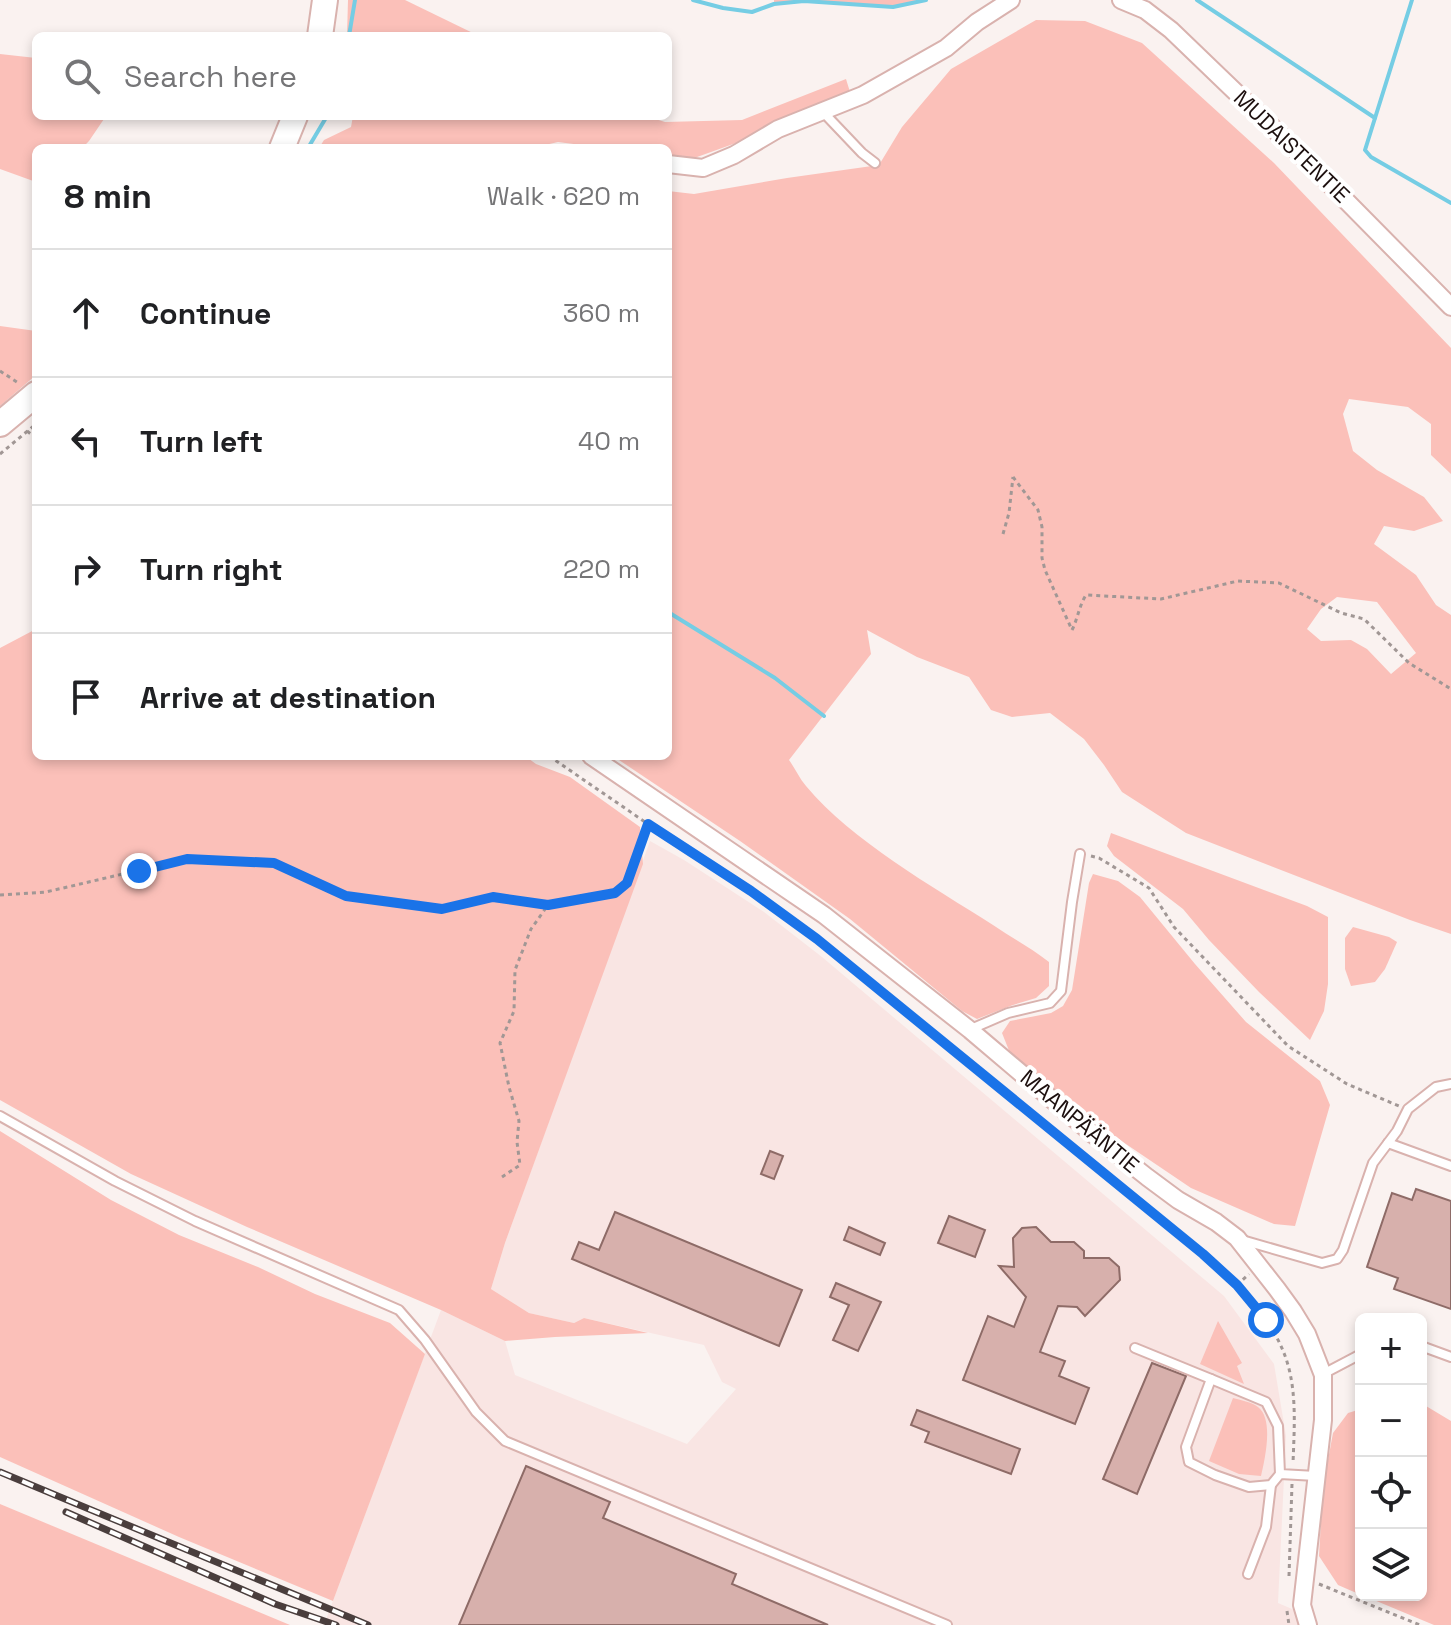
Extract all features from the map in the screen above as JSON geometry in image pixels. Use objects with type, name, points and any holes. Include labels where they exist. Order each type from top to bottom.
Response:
[{"type":"street","points":[[321,32],[325,0]]},
{"type":"street","points":[[672,164],[703,168],[734,155],[778,129],[863,95],[946,48],[977,22],[1011,0]]},
{"type":"street","name":"MUDAISTENTIE","points":[[1121,0],[1145,10],[1171,30],[1312,165],[1451,307]]},
{"type":"street","points":[[284,144],[293,120]]},
{"type":"street","points":[[0,424],[32,398]]},
{"type":"street","name":"MAANPÄÄNTIE","points":[[597,760],[824,915],[970,1030],[1147,1177],[1237,1238],[1293,1311],[1307,1334],[1323,1375],[1323,1420],[1316,1476],[1296,1581],[1308,1625]]},
{"type":"lane","points":[[822,111],[875,163]]},
{"type":"lane","points":[[970,1030],[1008,1013],[1050,1003],[1061,991],[1080,854]]},
{"type":"lane","points":[[1237,1238],[1322,1263],[1337,1259],[1343,1250],[1373,1163],[1397,1131],[1408,1109],[1436,1087],[1451,1084]]},
{"type":"lane","points":[[0,1116],[115,1181],[195,1221],[399,1310],[425,1340],[476,1412],[505,1441],[947,1625]]},
{"type":"lane","points":[[1388,1143],[1451,1166]]},
{"type":"lane","points":[[1135,1348],[1266,1402],[1278,1426],[1280,1474],[1271,1485],[1266,1527],[1248,1574]]},
{"type":"lane","points":[[1427,1348],[1451,1357]]},
{"type":"lane","points":[[1323,1375],[1355,1357]]},
{"type":"lane","points":[[1211,1379],[1186,1447],[1189,1462],[1249,1487],[1271,1485]]},
{"type":"lane","points":[[1280,1474],[1316,1476]]},
{"type":"path","points":[[0,454],[32,427]]},
{"type":"path","points":[[27,431],[32,435]]},
{"type":"path","points":[[1003,534],[1013,477],[1038,510],[1045,570],[1072,630],[1086,595],[1161,599],[1238,581],[1279,583],[1341,613],[1364,619],[1409,663],[1451,689]]},
{"type":"path","points":[[555,760],[751,891],[817,939],[1237,1285],[1266,1320],[1281,1344],[1289,1367],[1294,1397],[1292,1474],[1296,1581],[1420,1625]]},
{"type":"path","points":[[0,895],[46,892],[187,859],[274,863],[346,896],[442,909],[493,897],[548,905],[615,893],[627,883],[648,824]]},
{"type":"path","points":[[1080,854],[1099,858],[1149,888],[1174,927],[1288,1046],[1347,1084],[1408,1109]]},
{"type":"path","points":[[502,1177],[520,1165],[517,1142],[519,1121],[500,1043],[514,1011],[515,970],[531,929],[548,905]]},
{"type":"path","points":[[1287,1610],[1289,1625]]},
{"type":"shaded area","points":[[348,0],[405,0],[471,32],[347,32]]},
{"type":"shaded area","points":[[774,0],[926,0],[893,7],[804,1],[774,4]]},
{"type":"shaded area","points":[[1036,20],[1085,21],[1142,43],[1274,163],[1451,348],[1451,474],[1431,455],[1431,424],[1408,407],[1349,399],[1343,414],[1353,451],[1377,470],[1424,497],[1443,521],[1414,531],[1384,526],[1374,544],[1416,575],[1436,605],[1451,615],[1451,934],[1186,833],[1122,792],[1084,739],[1050,713],[1012,717],[991,710],[969,677],[917,657],[867,630],[871,654],[789,760],[825,806],[869,844],[1049,962],[1049,986],[1036,998],[977,1019],[962,1011],[850,919],[619,760],[672,760],[672,191],[694,194],[879,165],[902,127],[951,69]],"holes":[[[1337,597],[1377,602],[1416,653],[1391,674],[1367,649],[1351,640],[1321,641],[1307,629],[1321,609]]]},
{"type":"shaded area","points":[[0,54],[32,58],[32,120],[103,120],[86,144],[32,144],[32,181],[0,169]]},
{"type":"shaded area","points":[[846,79],[850,92],[761,134],[686,161],[672,159],[672,144],[322,144],[351,127],[352,120],[742,120]]},
{"type":"shaded area","points":[[0,326],[32,330],[32,378],[0,406]]},
{"type":"shaded area","points":[[32,631],[32,760],[530,760],[570,777],[640,827],[643,864],[491,1289],[529,1313],[574,1323],[584,1318],[648,1333],[505,1341],[131,1174],[0,1100],[0,648]]},
{"type":"shaded area","points":[[1111,833],[1307,906],[1328,917],[1328,984],[1324,1011],[1310,1040],[1259,992],[1183,909],[1114,856],[1107,846]]},
{"type":"shaded area","points":[[650,841],[764,912],[822,957],[1224,1296],[1274,1364],[1286,1436],[1278,1603],[1313,1618],[1317,1625],[324,1625],[441,1310],[505,1341],[515,1375],[687,1444],[736,1389],[722,1382],[704,1345],[584,1318],[574,1323],[529,1313],[491,1289]]},
{"type":"shaded area","points":[[1093,874],[1118,881],[1140,897],[1246,1022],[1320,1081],[1330,1105],[1295,1226],[1274,1224],[1191,1188],[1045,1085],[1010,1053],[1002,1033],[1010,1021],[1051,1013],[1063,1006],[1072,990]]},
{"type":"shaded area","points":[[1353,927],[1397,942],[1385,969],[1375,982],[1351,986],[1345,969],[1345,938]]},
{"type":"shaded area","points":[[0,1131],[111,1200],[179,1235],[390,1323],[425,1354],[333,1601],[0,1457]]},
{"type":"shaded area","points":[[1218,1321],[1242,1363],[1237,1366],[1244,1384],[1200,1364]]},
{"type":"shaded area","points":[[1233,1398],[1255,1405],[1266,1420],[1267,1440],[1261,1476],[1239,1474],[1209,1461]]},
{"type":"shaded area","points":[[1427,1407],[1451,1421],[1451,1625],[1434,1625],[1376,1601],[1427,1601]]},
{"type":"shaded area","points":[[1355,1411],[1355,1592],[1338,1585],[1319,1556],[1323,1487],[1333,1433],[1348,1413]]},
{"type":"shaded area","points":[[0,1504],[290,1625],[0,1625]]},
{"type":"building","points":[[770,1151],[783,1156],[774,1179],[761,1174]]},
{"type":"building","points":[[1416,1189],[1451,1201],[1451,1309],[1394,1289],[1398,1278],[1367,1267],[1392,1193],[1412,1200]]},
{"type":"building","points":[[615,1212],[802,1290],[779,1346],[572,1259],[579,1242],[599,1250]]},
{"type":"building","points":[[949,1216],[985,1230],[975,1257],[938,1243]]},
{"type":"building","points":[[849,1227],[885,1243],[880,1255],[844,1240]]},
{"type":"building","points":[[1036,1227],[1051,1242],[1074,1242],[1084,1251],[1084,1258],[1109,1258],[1119,1267],[1120,1280],[1085,1316],[1077,1307],[1058,1306],[1040,1352],[1065,1361],[1059,1376],[1089,1388],[1075,1424],[963,1380],[988,1316],[1014,1327],[1026,1297],[999,1266],[1014,1267],[1013,1238],[1022,1228]]},
{"type":"building","points":[[836,1283],[881,1302],[858,1351],[833,1340],[849,1305],[830,1297]]},
{"type":"building","points":[[1152,1363],[1186,1376],[1137,1494],[1103,1479]]},
{"type":"building","points":[[917,1410],[1020,1449],[1011,1474],[925,1442],[929,1432],[911,1425]]},
{"type":"building","points":[[526,1466],[610,1502],[603,1518],[736,1574],[732,1584],[828,1625],[459,1625]]},
{"type":"waterway","points":[[350,32],[355,0]]},
{"type":"waterway","points":[[693,0],[752,12],[774,4],[804,1],[893,7],[926,0]]},
{"type":"waterway","points":[[1197,0],[1375,118]]},
{"type":"waterway","points":[[1412,0],[1365,150],[1371,157],[1451,203]]},
{"type":"waterway","points":[[310,144],[325,120]]},
{"type":"waterway","points":[[672,614],[775,678],[824,716]]},
{"type":"railway","points":[[0,1472],[368,1625]]},
{"type":"railway","points":[[66,1512],[275,1604],[336,1625]]},
{"type":"route","points":[[139,871],[187,859],[274,863],[346,896],[442,909],[493,897],[548,905],[615,893],[627,883],[648,824],[751,891],[817,939],[1203,1254],[1237,1285],[1266,1320]]}]
